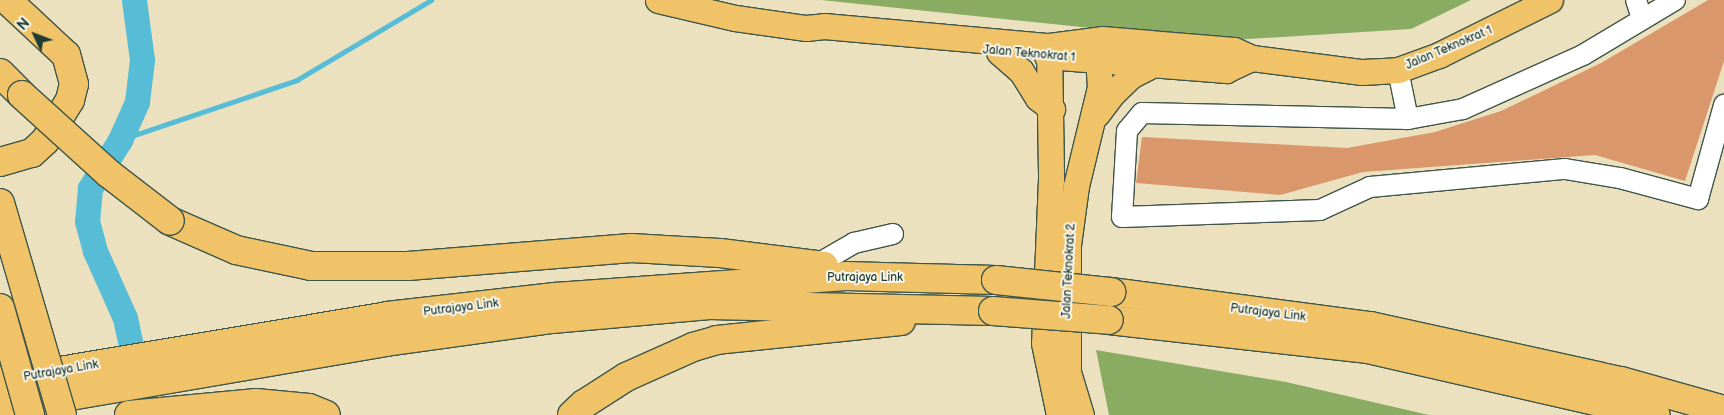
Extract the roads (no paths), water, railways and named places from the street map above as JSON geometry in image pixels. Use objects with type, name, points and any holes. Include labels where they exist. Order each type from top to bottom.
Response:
[{"type":"highway","points":[[0,162],[32,154],[45,141],[70,100],[74,84],[66,55],[7,0]]},
{"type":"highway","points":[[0,73],[108,173],[170,221],[236,250],[311,266],[408,266],[631,248],[720,253],[818,264],[846,276]]},
{"type":"highway","points":[[0,203],[62,415]]},
{"type":"highway","name":"Putrajaya Link","points":[[0,408],[386,329],[554,297],[846,276],[996,280],[1112,292],[1370,326],[1621,381],[1724,410]]},
{"type":"highway","name":"Putrajaya Link","points":[[0,382],[386,329],[552,320],[709,305],[952,308],[1108,320],[1368,349],[1656,415]]},
{"type":"highway","points":[[0,308],[30,415]]},
{"type":"highway","points":[[572,415],[584,404],[626,377],[693,347],[717,340],[929,318],[952,308]]},
{"type":"highway","points":[[129,415],[192,407],[256,402],[309,408],[326,415]]},
{"type":"main road","name":"Jalan Teknokrat 1","points":[[658,0],[735,18],[806,28],[824,26],[1049,51]]},
{"type":"main road","name":"Jalan Teknokrat 1","points":[[806,28],[821,36],[999,52],[1234,50],[1252,58],[1362,72],[1398,70],[1474,40],[1550,0]]},
{"type":"main road","name":"Jalan Teknokrat 1","points":[[1100,50],[1152,66],[1226,70],[1252,58]]},
{"type":"main road","name":"Jalan Teknokrat 2","points":[[1081,415],[1068,372],[1068,244],[1076,186],[1100,87],[1100,50]]},
{"type":"main road","name":"Jalan Teknokrat 2","points":[[1049,51],[1052,100],[1044,342],[1059,415]]},
{"type":"main road","points":[[999,52],[1021,71],[1038,98],[1052,100],[1056,82],[1071,71],[1090,77],[1100,87]]},
{"type":"main road","points":[[1090,125],[1121,86],[1132,76],[1152,66]]},
{"type":"lane","points":[[1636,0],[1642,19]]},
{"type":"lane","points":[[1675,0],[1583,55],[1514,89],[1463,109],[1408,119],[1142,113],[1127,131],[1122,217],[1320,210],[1370,187],[1565,169],[1620,178],[1698,199],[1724,105]]},
{"type":"lane","points":[[1398,70],[1408,119]]},
{"type":"lane","points":[[818,264],[854,243],[892,234]]},
{"type":"waterway","points":[[134,0],[142,60],[137,102],[120,140],[90,188],[87,221],[95,251],[125,318],[146,415]]},
{"type":"waterway","points":[[120,140],[297,80],[431,0]]}]
